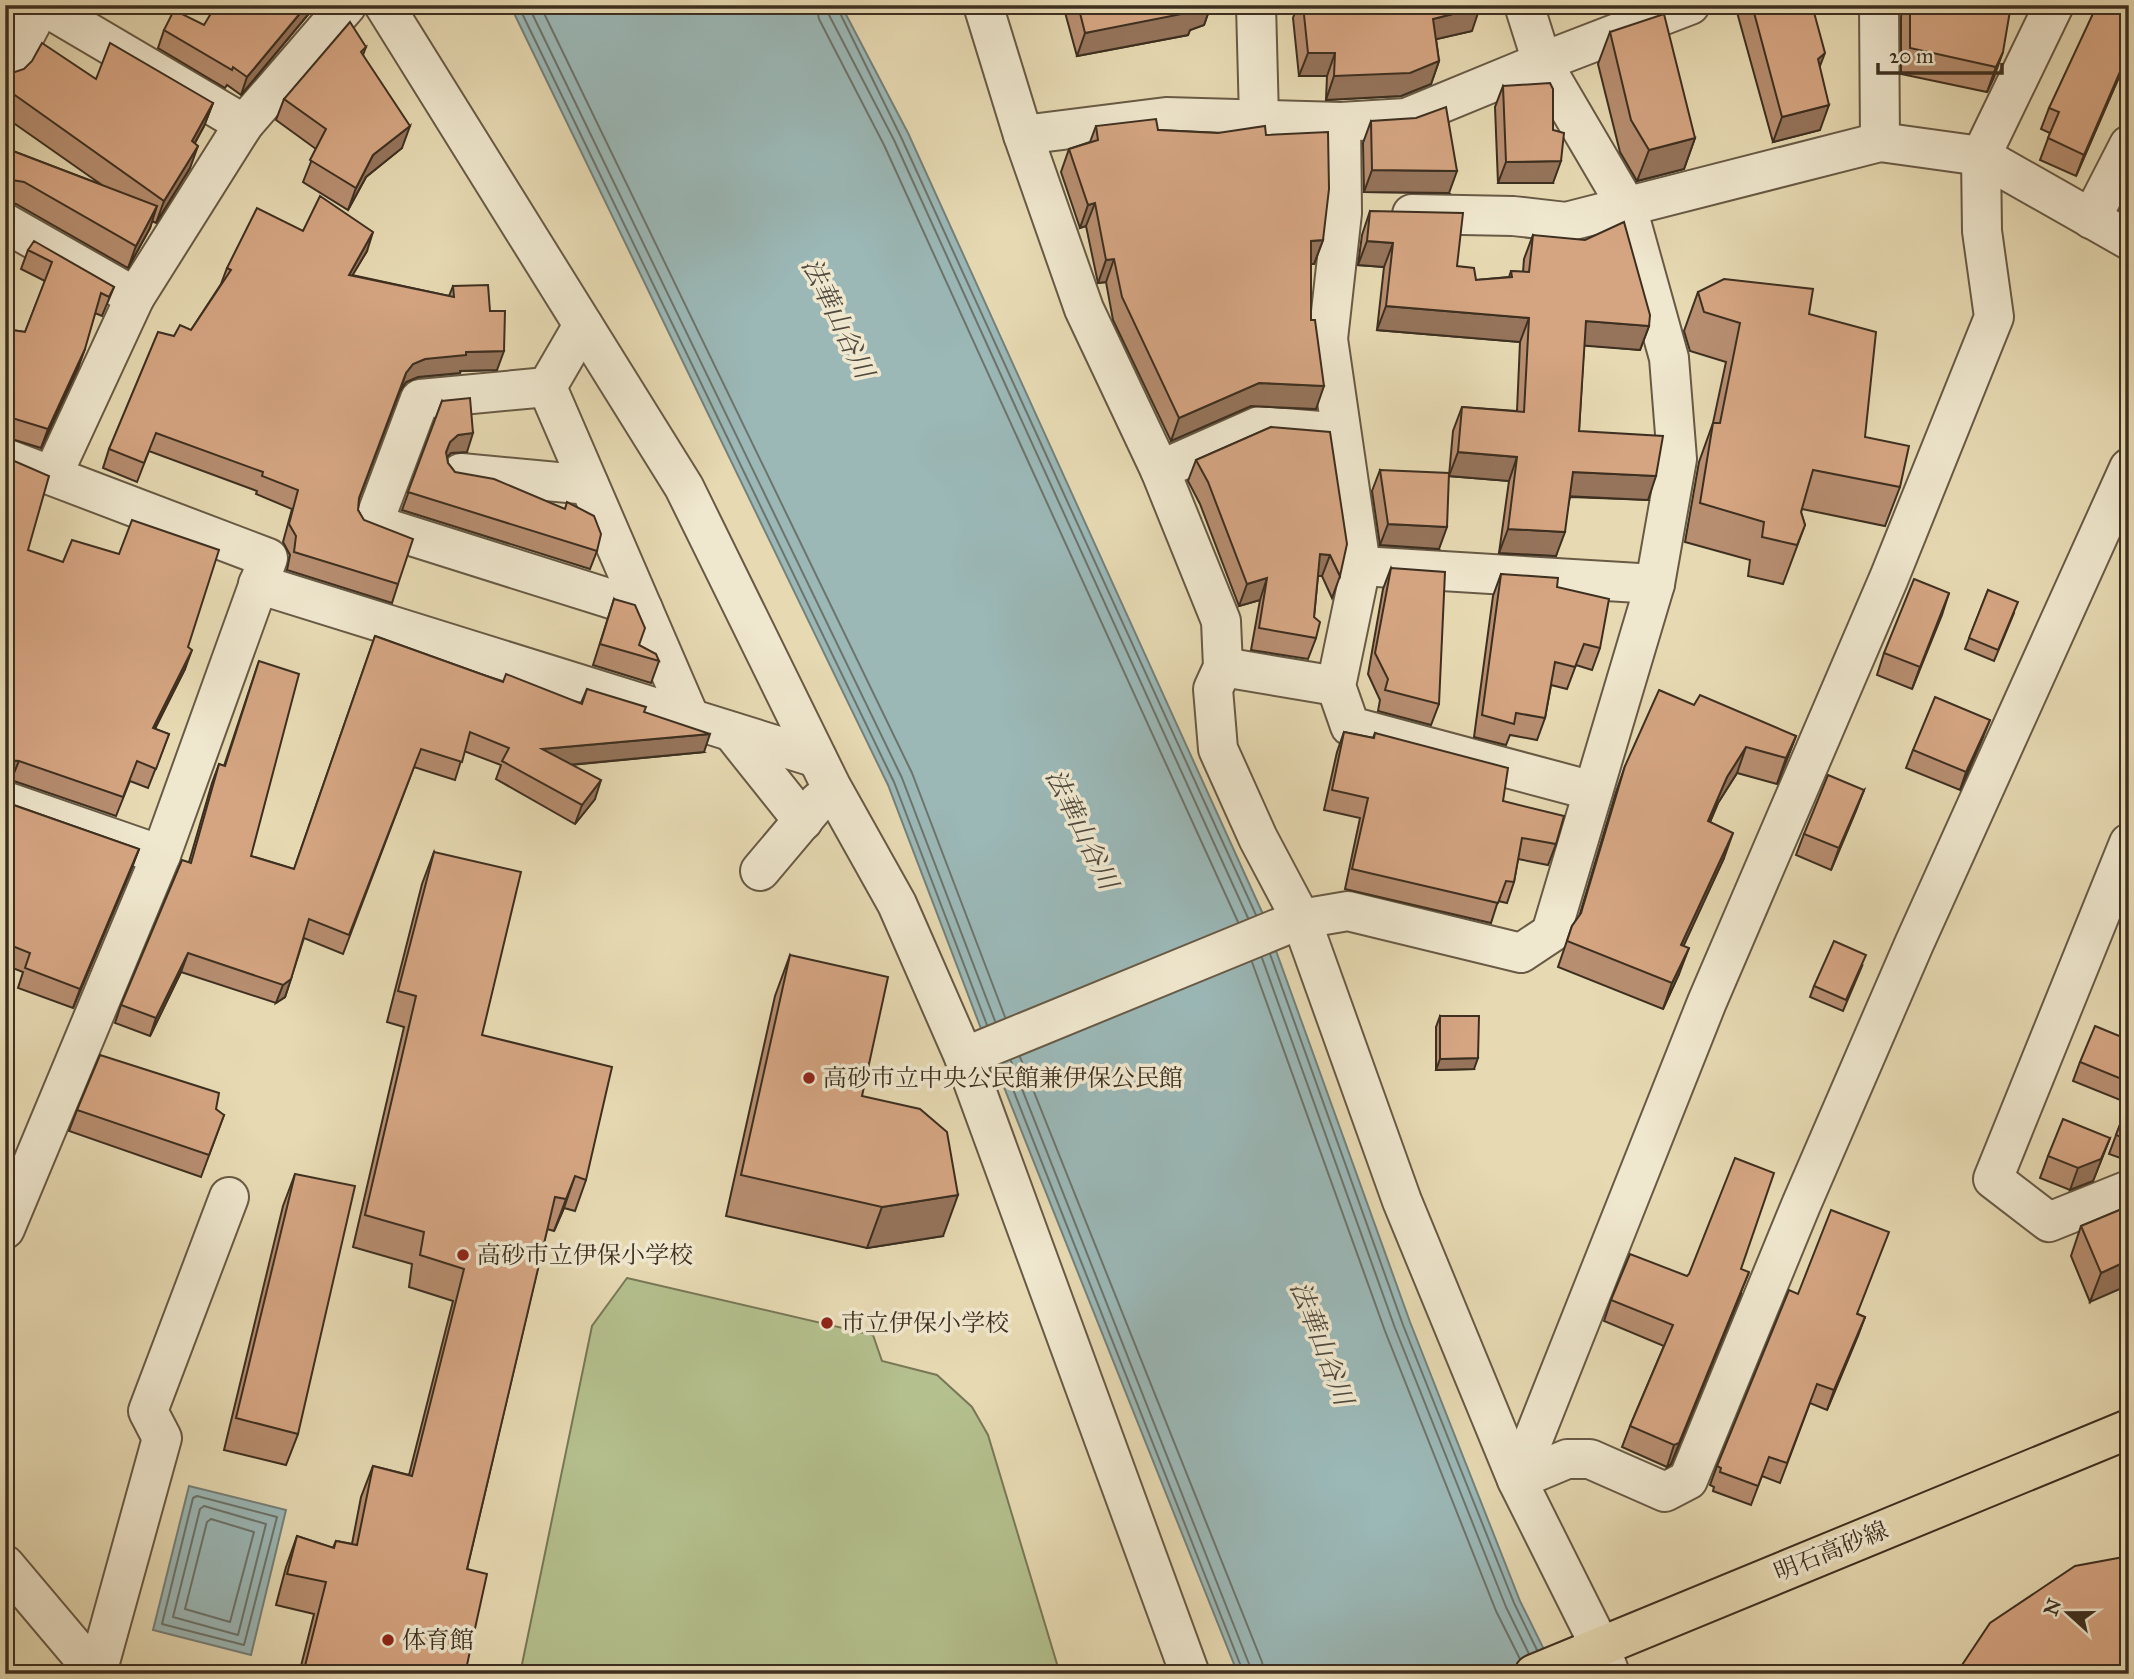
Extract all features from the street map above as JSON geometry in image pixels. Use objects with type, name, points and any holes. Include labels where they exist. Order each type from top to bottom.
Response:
[{"type":"main road","name":"明石高砂線","points":[[1578,1664],[2129,1429]]},
{"type":"street","points":[[5,73],[41,5],[244,124]]},
{"type":"street","points":[[53,474],[135,297],[244,124],[346,5]]},
{"type":"street","points":[[384,5],[684,487],[824,772],[897,904],[964,1058],[1190,1674]]},
{"type":"street","points":[[983,5],[1023,135],[1084,309],[1160,470],[1221,621],[1223,667],[1213,689],[1218,749],[1258,838],[1301,919],[1402,1201],[1517,1480],[1578,1664]]},
{"type":"street","points":[[1256,5],[1259,118]]},
{"type":"street","points":[[964,1058],[1301,919],[1348,911],[1521,953],[1552,933],[1655,584],[1677,459],[1669,358],[1627,207],[1542,62],[1524,5]]},
{"type":"street","points":[[1023,135],[1166,117],[1341,122],[1406,118],[1690,5]]},
{"type":"street","points":[[1879,5],[1880,142]]},
{"type":"street","points":[[1517,1480],[1707,1002],[1889,578],[1994,317],[1982,231],[1981,156],[2054,5]]},
{"type":"street","points":[[1341,122],[1342,213],[1328,339],[1361,566],[1336,686],[1350,726],[1593,792]]},
{"type":"street","points":[[1342,213],[1513,216],[1566,222],[1880,142],[1981,156],[2129,240]]},
{"type":"street","points":[[2091,219],[2129,145]]},
{"type":"street","points":[[5,223],[135,297]]},
{"type":"street","points":[[547,387],[583,324]]},
{"type":"street","points":[[547,387],[690,719]]},
{"type":"street","points":[[547,387],[419,398],[373,524],[643,609]]},
{"type":"street","points":[[1160,470],[1259,426],[1342,433]]},
{"type":"street","points":[[5,458],[53,474],[268,558],[161,855],[5,1229]]},
{"type":"street","points":[[1517,1480],[1567,1459],[1590,1460],[1665,1492],[1688,1480],[1801,1205],[1909,956],[2129,468]]},
{"type":"street","points":[[461,473],[589,485]]},
{"type":"street","points":[[1361,566],[1655,584]]},
{"type":"street","points":[[258,584],[732,732],[824,772]]},
{"type":"street","points":[[1223,667],[1336,686]]},
{"type":"street","points":[[732,732],[803,821]]},
{"type":"street","points":[[760,871],[803,821],[824,772]]},
{"type":"street","points":[[5,801],[161,855]]},
{"type":"street","points":[[2129,843],[1993,1179],[2049,1222],[2129,1190]]},
{"type":"street","points":[[97,1673],[162,1438],[148,1411],[229,1197]]},
{"type":"street","points":[[5,1565],[97,1673]]},
{"type":"green space","points":[[627,1278],[873,1335],[882,1361],[937,1375],[972,1407],[988,1435],[1060,1674],[520,1674],[592,1326]]},
{"type":"water","name":"法華山谷川","points":[[510,5],[841,5],[908,133],[1262,912],[1410,1322],[1520,1601],[1556,1674],[1238,1674],[988,1047],[888,785]]},
{"type":"water","points":[[189,1486],[286,1510],[251,1655],[153,1630]]},
{"type":"building","points":[[216,5],[307,5],[247,77],[164,30],[174,10],[204,25]]},
{"type":"building","points":[[1078,5],[1201,5],[1197,7],[1197,11],[1085,33]]},
{"type":"building","points":[[1303,5],[1480,7],[1433,19],[1439,61],[1410,73],[1334,76],[1335,53],[1308,53]]},
{"type":"building","points":[[1752,5],[1812,5],[1825,53],[1818,59],[1829,105],[1782,117]]},
{"type":"building","points":[[1910,5],[2011,5],[2003,52],[1996,67],[1910,48]]},
{"type":"building","points":[[2097,5],[2129,5],[2129,51],[2084,155],[2048,138],[2059,112],[2049,108]]},
{"type":"building","points":[[1664,14],[1695,138],[1649,150],[1631,120],[1610,32]]},
{"type":"building","points":[[350,22],[366,47],[361,52],[410,126],[373,155],[356,188],[310,160],[326,129],[284,99]]},
{"type":"building","points":[[42,43],[96,79],[110,43],[213,103],[192,141],[198,146],[164,201],[5,88],[5,70],[15,72],[24,69]]},
{"type":"building","points":[[1550,83],[1553,89],[1553,130],[1564,133],[1561,161],[1506,162],[1503,86]]},
{"type":"building","points":[[1446,107],[1457,171],[1372,170],[1371,121],[1416,118]]},
{"type":"building","points":[[1156,119],[1158,130],[1218,133],[1265,126],[1266,135],[1328,132],[1329,189],[1323,240],[1311,241],[1311,320],[1315,320],[1324,386],[1259,383],[1179,418],[1122,297],[1114,259],[1106,260],[1095,203],[1088,205],[1069,149],[1098,140],[1096,126]]},
{"type":"building","points":[[5,148],[157,206],[136,246],[24,182],[5,182]]},
{"type":"building","points":[[320,196],[373,232],[349,275],[454,297],[453,286],[488,285],[490,311],[505,311],[504,351],[466,352],[466,355],[425,359],[413,364],[406,373],[359,498],[358,510],[364,520],[413,539],[398,584],[294,552],[296,536],[289,524],[298,490],[262,476],[263,472],[156,433],[144,463],[109,449],[158,332],[174,336],[180,325],[191,330],[231,270],[227,268],[257,208],[303,231]]},
{"type":"building","points":[[1370,211],[1463,213],[1457,266],[1474,268],[1476,280],[1512,277],[1511,271],[1529,272],[1533,235],[1585,240],[1624,222],[1650,315],[1649,326],[1586,321],[1579,431],[1663,436],[1656,476],[1573,472],[1565,532],[1508,529],[1517,457],[1458,452],[1462,407],[1524,412],[1529,318],[1386,306],[1393,243],[1367,241]]},
{"type":"building","points":[[34,241],[114,287],[109,297],[101,293],[85,349],[48,429],[9,417],[5,419],[5,329],[25,332],[52,262],[28,250]]},
{"type":"building","points":[[1724,279],[1813,289],[1809,314],[1876,332],[1865,437],[1909,446],[1900,487],[1813,470],[1801,512],[1805,525],[1797,545],[1762,537],[1764,522],[1700,503],[1713,423],[1720,423],[1740,323],[1704,312],[1698,292]]},
{"type":"building","points":[[470,398],[473,433],[458,435],[450,442],[446,452],[448,463],[455,472],[494,479],[565,509],[567,502],[594,516],[601,534],[597,551],[408,492],[442,401]]},
{"type":"building","points":[[1271,427],[1330,432],[1347,544],[1340,576],[1330,555],[1320,554],[1314,617],[1320,622],[1316,638],[1259,628],[1267,578],[1247,584],[1208,482],[1196,460]]},
{"type":"building","points":[[5,457],[49,476],[28,550],[63,562],[72,540],[119,554],[132,520],[219,550],[188,647],[192,650],[153,728],[169,734],[156,769],[137,761],[123,797],[19,761],[5,761]]},
{"type":"building","points":[[1380,470],[1449,473],[1447,527],[1388,524]]},
{"type":"building","points":[[1391,568],[1445,572],[1439,704],[1385,690],[1388,679],[1375,653]]},
{"type":"building","points":[[1501,574],[1558,578],[1557,587],[1609,599],[1600,648],[1584,644],[1575,667],[1555,662],[1545,718],[1516,713],[1514,724],[1482,715]]},
{"type":"building","points":[[1914,579],[1949,593],[1920,667],[1884,653]]},
{"type":"building","points":[[1988,590],[2018,602],[1998,650],[1969,638]]},
{"type":"building","points":[[614,599],[635,605],[645,628],[639,645],[656,654],[659,661],[600,644]]},
{"type":"building","points":[[375,636],[503,682],[506,674],[582,704],[587,689],[646,707],[644,712],[710,734],[542,749],[601,780],[582,805],[502,761],[509,748],[470,732],[462,762],[421,749],[349,935],[309,919],[291,979],[283,985],[188,953],[156,1018],[121,1005],[182,860],[191,863],[219,764],[225,766],[259,661],[299,674],[251,856],[294,869]]},
{"type":"building","points":[[1659,690],[1694,705],[1700,695],[1796,736],[1786,758],[1746,747],[1727,777],[1708,821],[1733,833],[1681,945],[1689,948],[1672,983],[1567,941],[1572,926],[1581,913],[1625,766]]},
{"type":"building","points":[[1935,697],[1990,720],[1966,772],[1913,750]]},
{"type":"building","points":[[1344,732],[1374,738],[1375,733],[1508,768],[1503,801],[1564,816],[1556,844],[1522,838],[1514,882],[1506,881],[1498,903],[1352,869],[1368,798],[1332,790]]},
{"type":"building","points":[[1828,775],[1864,790],[1839,848],[1804,834]]},
{"type":"building","points":[[5,802],[139,849],[80,989],[25,968],[30,953],[5,943]]},
{"type":"building","points":[[434,852],[521,872],[482,1035],[612,1067],[586,1180],[575,1176],[566,1199],[555,1197],[467,1569],[487,1574],[465,1674],[303,1674],[326,1582],[287,1574],[297,1536],[334,1548],[336,1541],[357,1545],[373,1466],[412,1476],[464,1269],[420,1255],[424,1232],[365,1215],[416,996],[398,991]]},
{"type":"building","points":[[1834,941],[1866,955],[1846,1000],[1814,986]]},
{"type":"building","name":"高砂市立中央公民館兼伊保公民館","points":[[790,955],[888,977],[862,1096],[920,1109],[947,1132],[958,1195],[882,1207],[741,1175]]},
{"type":"building","points":[[1440,1016],[1479,1016],[1478,1058],[1440,1059]]},
{"type":"building","points":[[2095,1026],[2129,1040],[2129,1082],[2080,1062]]},
{"type":"building","points":[[100,1055],[219,1093],[216,1109],[224,1115],[209,1155],[77,1110]]},
{"type":"building","points":[[2129,1102],[2129,1140],[2116,1135]]},
{"type":"building","points":[[2063,1119],[2110,1138],[2101,1159],[2078,1168],[2048,1156]]},
{"type":"building","points":[[1735,1158],[1774,1173],[1741,1269],[1749,1272],[1679,1443],[1674,1445],[1630,1426],[1673,1325],[1611,1300],[1630,1254],[1687,1276],[1689,1274]]},
{"type":"building","points":[[295,1174],[355,1186],[298,1434],[236,1418]]},
{"type":"building","points":[[2129,1206],[2129,1260],[2101,1273],[2081,1226]]},
{"type":"building","points":[[1831,1210],[1889,1232],[1857,1314],[1865,1317],[1834,1390],[1817,1384],[1787,1463],[1769,1457],[1758,1486],[1720,1472],[1721,1468],[1717,1466],[1789,1290],[1798,1294]]},
{"type":"building","points":[[2129,1556],[2129,1674],[1956,1674],[1990,1623],[2075,1566]]},
{"type":"place","name":"高砂市立中央公民館兼伊保公民館","points":[[809,1078]]},
{"type":"place","name":"高砂市立伊保小学校","points":[[463,1255]]},
{"type":"place","name":"市立伊保小学校","points":[[827,1323]]},
{"type":"place","name":"体育館","points":[[388,1640]]}]
